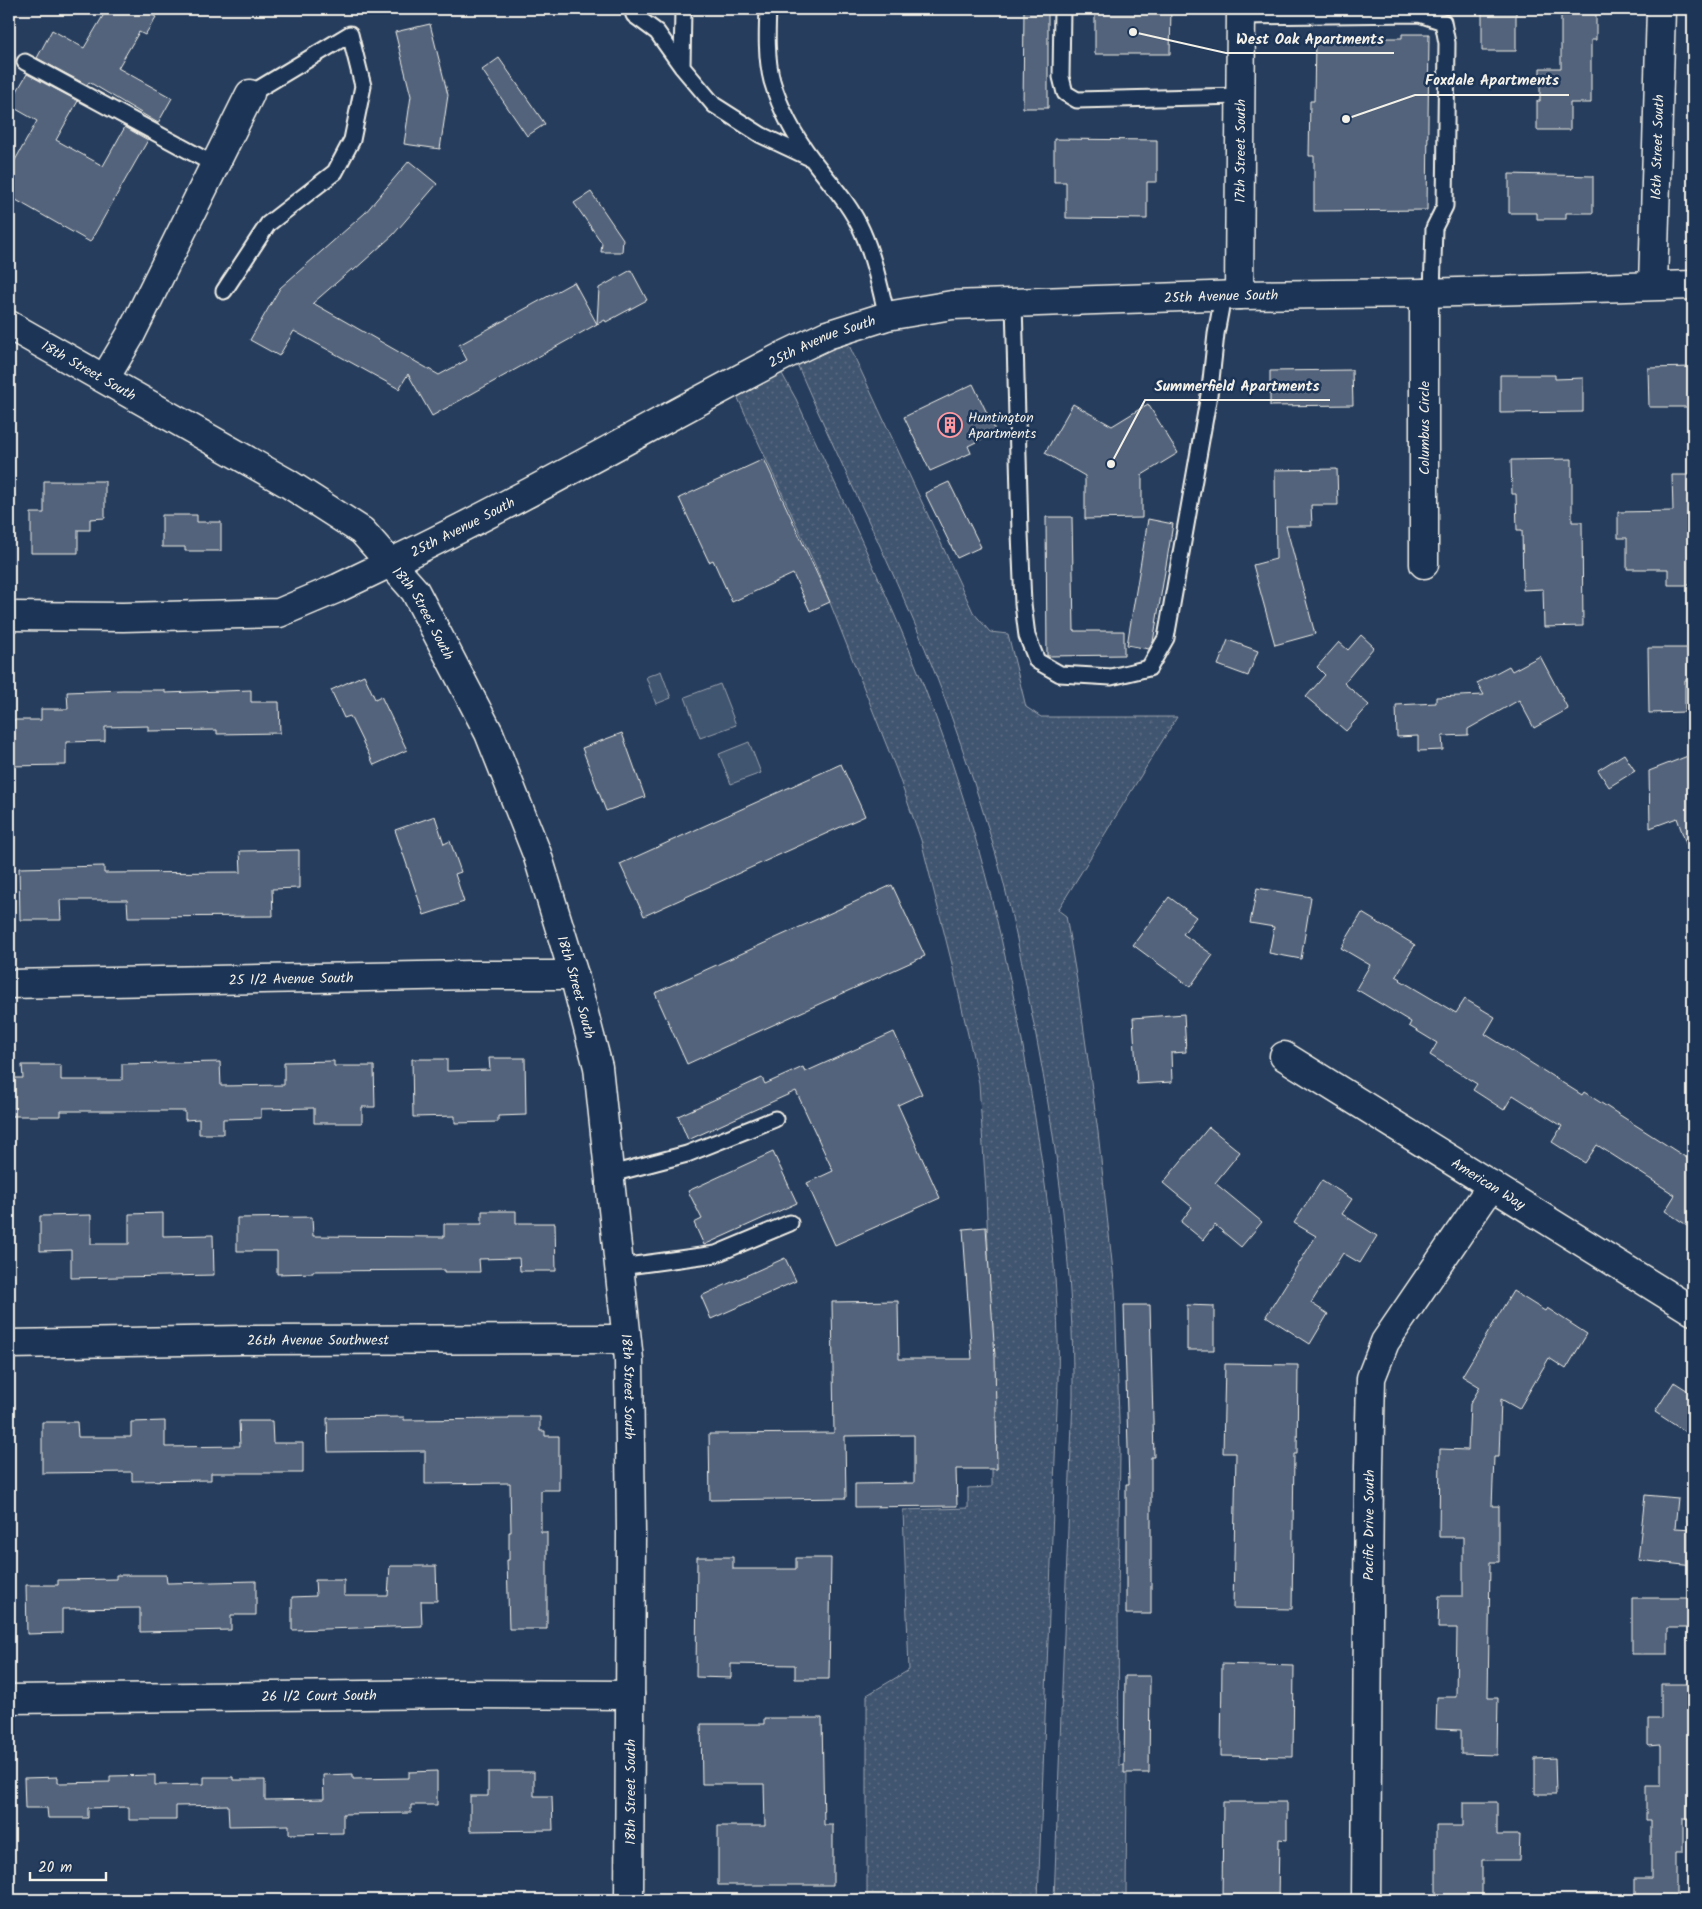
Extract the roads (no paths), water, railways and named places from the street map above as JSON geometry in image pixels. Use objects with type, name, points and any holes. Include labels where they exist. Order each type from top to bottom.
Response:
[{"type":"street","name":"16th Street South","points":[[1652,285],[1661,9]]},
{"type":"street","name":"17th Street South","points":[[1231,295],[1240,96],[1241,12]]},
{"type":"street","points":[[105,378],[130,336],[250,94]]},
{"type":"street","name":"25th Avenue South","points":[[9,616],[123,617],[279,612],[338,588],[462,529],[827,334],[887,316],[952,305],[1014,302],[1231,295],[1428,293],[1693,285]]},
{"type":"street","name":"Columbus Circle","points":[[1424,564],[1428,293]]},
{"type":"street","name":"18th Street South","points":[[9,324],[289,484],[362,531],[415,591],[489,733],[538,854],[574,975],[598,1067],[611,1174],[629,1360],[629,1900]]},
{"type":"street","name":"25 1/2 Avenue South","points":[[9,984],[471,975],[574,975]]},
{"type":"street","name":"American Way","points":[[1284,1056],[1693,1311]]},
{"type":"street","name":"Pacific Drive South","points":[[1366,1900],[1371,1378],[1385,1342],[1492,1185]]},
{"type":"street","name":"26th Avenue Southwest","points":[[9,1344],[252,1340],[626,1339]]},
{"type":"street","name":"26 1/2 Court South","points":[[9,1699],[457,1694],[630,1695]]},
{"type":"lane","points":[[632,9],[634,15],[656,32],[714,105],[761,135],[810,158]]},
{"type":"lane","points":[[682,67],[683,9]]},
{"type":"lane","points":[[768,9],[767,43],[772,80],[786,117],[810,158],[842,196],[862,231],[887,316]]},
{"type":"lane","points":[[1062,9],[1062,77],[1065,93],[1077,100],[1240,96]]},
{"type":"lane","points":[[1241,12],[1419,14],[1443,22],[1447,43],[1445,206],[1434,228],[1428,293]]},
{"type":"lane","points":[[224,291],[268,224],[335,172],[352,140],[364,86],[350,34],[250,94]]},
{"type":"lane","points":[[25,62],[215,165]]},
{"type":"lane","points":[[1014,302],[1020,533],[1023,604],[1027,636],[1037,661],[1060,674],[1112,677],[1149,668],[1166,638],[1210,389],[1216,334],[1231,295]]},
{"type":"lane","points":[[611,1174],[687,1154],[775,1119]]},
{"type":"lane","points":[[620,1267],[716,1254],[790,1223]]},
{"type":"place","name":"West Oak Apartments","points":[[1133,32]]},
{"type":"place","name":"Foxdale Apartments","points":[[1346,119]]},
{"type":"place","name":"Huntington Apartments","points":[[950,425]]},
{"type":"place","name":"Summerfield Apartments","points":[[1111,464]]}]
